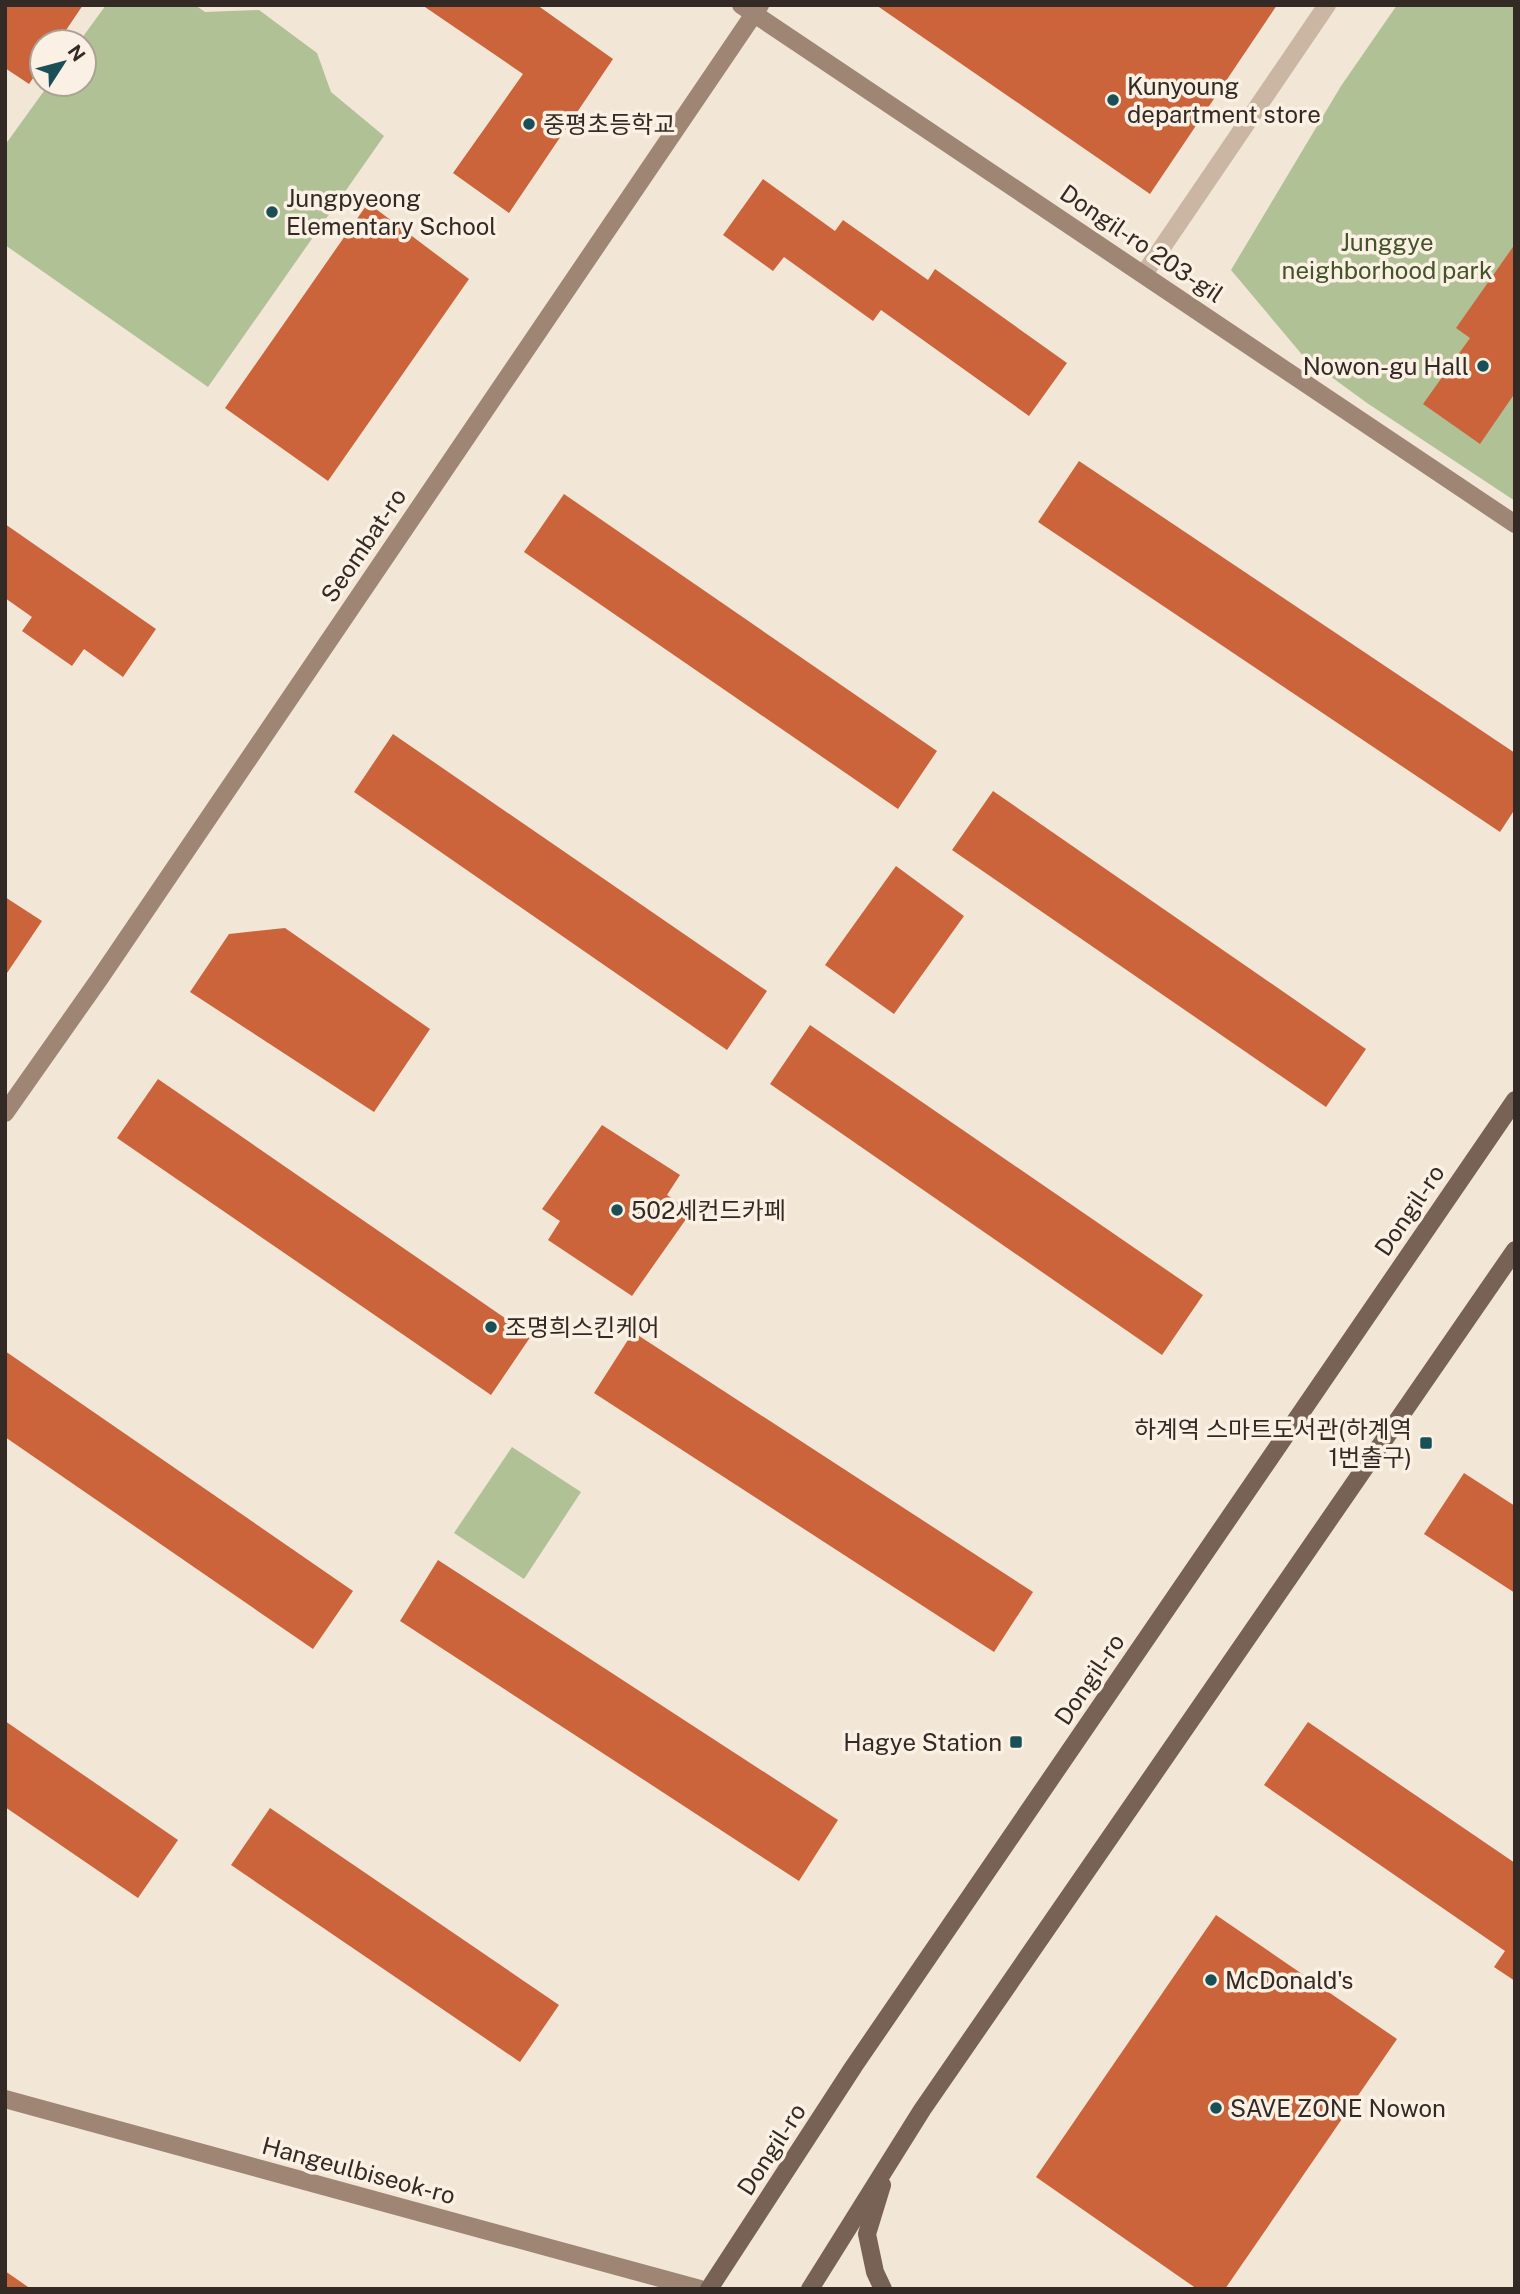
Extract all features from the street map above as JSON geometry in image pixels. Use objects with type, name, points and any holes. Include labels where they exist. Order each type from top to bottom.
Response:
[{"type":"main road","name":"Dongil-ro 203-gil","points":[[752,8],[1515,524]]},
{"type":"main road","name":"Seombat-ro","points":[[5,1113],[100,978],[752,8]]},
{"type":"main road","name":"Dongil-ro","points":[[709,2289],[855,2066],[1515,1100]]},
{"type":"main road","points":[[810,2289],[930,2099],[1515,1250]]},
{"type":"main road","name":"Hangeulbiseok-ro","points":[[5,2099],[700,2289]]},
{"type":"main road","points":[[883,2289],[875,2272],[867,2234],[891,2160]]},
{"type":"street","points":[[1144,274],[1327,5]]},
{"type":"green space","points":[[106,5],[195,5],[205,12],[259,10],[317,53],[331,92],[384,136],[208,387],[5,245],[5,145],[39,98],[98,98],[98,28],[89,28]]},
{"type":"green space","name":"Junggye neighborhood park","points":[[1397,5],[1515,5],[1515,501],[1367,403],[1304,357],[1231,270],[1341,86]]},
{"type":"green space","points":[[512,1447],[581,1492],[524,1579],[454,1533]]},
{"type":"building","points":[[5,5],[83,5],[67,28],[28,28],[28,83],[5,68]]},
{"type":"building","name":"중평초등학교","points":[[422,5],[537,5],[613,59],[509,213],[453,173],[523,74]]},
{"type":"building","name":"Kunyoung department store","points":[[876,5],[1277,5],[1150,194]]},
{"type":"building","points":[[763,179],[835,231],[843,220],[928,280],[935,269],[1067,363],[1029,416],[881,310],[873,321],[784,257],[773,271],[723,235]]},
{"type":"building","points":[[368,203],[469,279],[328,481],[225,408]]},
{"type":"building","name":"Nowon-gu Hall","points":[[1515,244],[1515,393],[1480,444],[1423,404],[1470,338],[1456,328]]},
{"type":"building","points":[[1079,461],[1515,753],[1515,809],[1500,832],[1038,522]]},
{"type":"building","points":[[564,494],[937,751],[898,809],[524,552]]},
{"type":"building","points":[[5,524],[156,629],[123,677],[84,649],[72,666],[22,631],[32,617],[5,598]]},
{"type":"building","points":[[393,734],[767,991],[727,1050],[354,792]]},
{"type":"building","points":[[993,791],[1366,1049],[1326,1107],[952,850]]},
{"type":"building","points":[[896,866],[964,916],[894,1014],[825,965]]},
{"type":"building","points":[[5,897],[42,921],[5,976]]},
{"type":"building","points":[[285,928],[430,1029],[374,1112],[190,992],[229,934]]},
{"type":"building","points":[[810,1025],[1203,1295],[1162,1355],[770,1084]]},
{"type":"building","points":[[158,1079],[531,1336],[491,1395],[117,1138]]},
{"type":"building","name":"502세컨드카페","points":[[602,1125],[680,1175],[667,1195],[691,1212],[632,1296],[548,1240],[560,1221],[542,1209]]},
{"type":"building","points":[[633,1332],[1033,1592],[994,1652],[594,1393]]},
{"type":"building","points":[[5,1351],[353,1591],[313,1649],[5,1437]]},
{"type":"building","points":[[1464,1473],[1515,1506],[1515,1593],[1424,1534]]},
{"type":"building","points":[[438,1560],[838,1820],[799,1881],[400,1621]]},
{"type":"building","points":[[5,1721],[178,1840],[138,1898],[5,1807]]},
{"type":"building","points":[[1308,1722],[1515,1863],[1515,1981],[1494,1967],[1505,1951],[1264,1785]]},
{"type":"building","points":[[270,1808],[559,2005],[520,2062],[231,1865]]},
{"type":"building","name":"SAVE ZONE Nowon","points":[[1216,1915],[1397,2039],[1225,2289],[1197,2289],[1036,2177]]},
{"type":"building","points":[[5,2271],[31,2289],[5,2289]]},
{"type":"place","name":"Kunyoung department store","points":[[1113,100]]},
{"type":"place","name":"중평초등학교","points":[[529,124]]},
{"type":"place","name":"Jungpyeong Elementary School","points":[[272,212]]},
{"type":"place","name":"Nowon-gu Hall","points":[[1483,366]]},
{"type":"place","name":"502세컨드카페","points":[[617,1210]]},
{"type":"place","name":"조명희스킨케어","points":[[491,1327]]},
{"type":"place","name":"하계역 스마트도서관(하계역 1번출구)","points":[[1426,1443]]},
{"type":"place","name":"Hagye Station","points":[[1016,1742]]},
{"type":"place","name":"McDonald's","points":[[1211,1980]]},
{"type":"place","name":"SAVE ZONE Nowon","points":[[1216,2108]]}]
